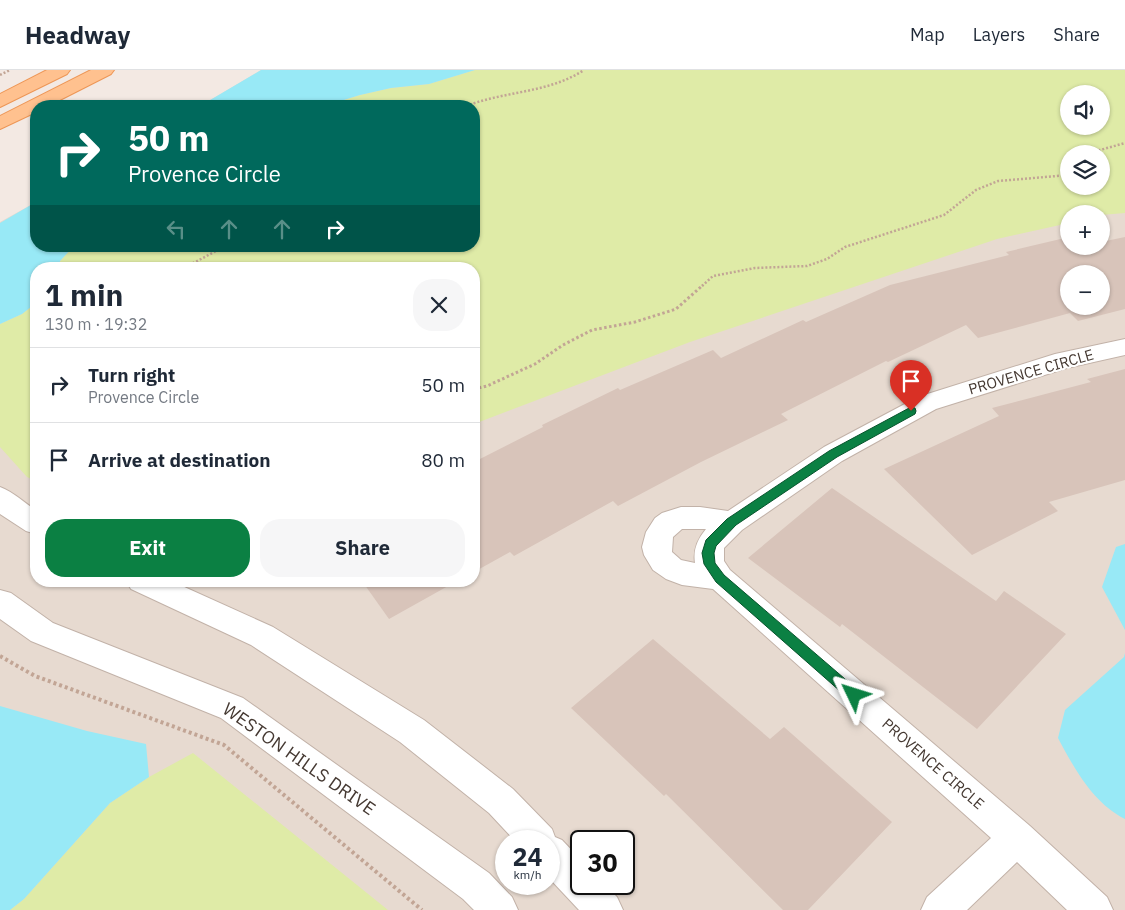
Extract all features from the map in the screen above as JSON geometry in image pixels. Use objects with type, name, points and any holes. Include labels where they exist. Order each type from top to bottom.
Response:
[{"type":"main road","points":[[0,101],[61,70]]},
{"type":"main road","points":[[46,100],[105,70]]},
{"type":"main road","points":[[0,123],[30,108]]},
{"type":"street","name":"PROVENCE CIRCLE","points":[[1094,910],[1017,838],[720,578],[710,564],[708,553],[711,544],[732,522],[833,454],[927,403],[1064,360],[1125,347]]},
{"type":"street","points":[[720,578],[672,569],[663,562],[656,551],[656,540],[662,529],[669,522],[680,518],[732,522]]},
{"type":"street","points":[[154,587],[262,636],[412,731],[501,802],[528,830]]},
{"type":"street","name":"WESTON HILLS DRIVE","points":[[0,602],[42,632],[232,708],[476,886],[499,910]]},
{"type":"street","points":[[940,910],[1017,838]]},
{"type":"street","points":[[560,864],[604,910]]},
{"type":"path","points":[[0,75],[10,70]]},
{"type":"path","points":[[480,101],[498,95],[569,80],[584,70]]},
{"type":"path","points":[[1110,147],[1125,143]]},
{"type":"path","points":[[480,388],[535,364],[563,345],[592,330],[635,322],[676,309],[713,276],[755,268],[806,266],[827,259],[845,248],[944,215],[976,190],[998,181],[1060,176]]},
{"type":"path","points":[[195,262],[214,252]]},
{"type":"path","points":[[0,656],[35,676],[224,745],[422,910]]},
{"type":"shaded area","points":[[261,70],[1125,70],[1125,910],[0,910],[0,222],[30,205],[30,252],[480,252],[480,100],[210,100]]},
{"type":"green space","points":[[475,70],[1125,70],[1125,213],[1110,214],[1110,205],[1060,205],[1060,225],[997,239],[690,342],[480,422],[480,262],[60,262],[68,252],[480,252],[480,100],[344,100],[391,88],[429,84]]},
{"type":"green space","points":[[30,308],[30,478],[0,447],[0,324],[22,314]]},
{"type":"green space","points":[[193,753],[388,910],[10,910],[24,899],[110,803],[149,777]]},
{"type":"water","points":[[261,70],[475,70],[429,84],[391,88],[344,100],[210,100]]},
{"type":"water","points":[[30,206],[30,252],[68,252],[60,262],[30,262],[30,308],[22,314],[0,324],[0,223]]},
{"type":"water","points":[[1125,544],[1125,630],[1102,587],[1116,547]]},
{"type":"water","points":[[1125,653],[1125,819],[1103,804],[1094,794],[1078,773],[1058,738],[1065,710],[1124,657]]},
{"type":"water","points":[[0,706],[87,731],[146,744],[149,777],[110,803],[24,899],[10,910],[0,910]]},
{"type":"building","points":[[1125,237],[1125,309],[1110,313],[1110,265],[1060,265],[1060,315],[1063,315],[978,338],[966,325],[888,362],[886,361],[781,414],[788,420],[701,462],[618,506],[613,501],[514,556],[510,552],[480,569],[480,459],[543,427],[542,425],[618,388],[620,390],[713,350],[721,358],[803,320],[806,322],[890,285],[1009,255],[1006,252],[1060,239],[1060,255],[1110,255],[1110,240]]},
{"type":"building","points":[[1072,315],[1102,315],[1078,321]]},
{"type":"building","points":[[1125,369],[1125,480],[1049,502],[1058,511],[972,555],[884,469],[999,416],[992,408],[1091,382],[1087,379]]},
{"type":"building","points":[[832,488],[996,601],[1004,591],[1066,634],[977,729],[842,624],[840,627],[748,558]]},
{"type":"building","points":[[366,587],[446,587],[389,619]]},
{"type":"building","points":[[653,639],[770,739],[784,727],[892,822],[808,910],[783,910],[666,794],[664,796],[571,708]]},
{"type":"route","points":[[854,695],[720,578],[710,564],[708,553],[711,544],[732,522],[833,454],[911,411]]}]
